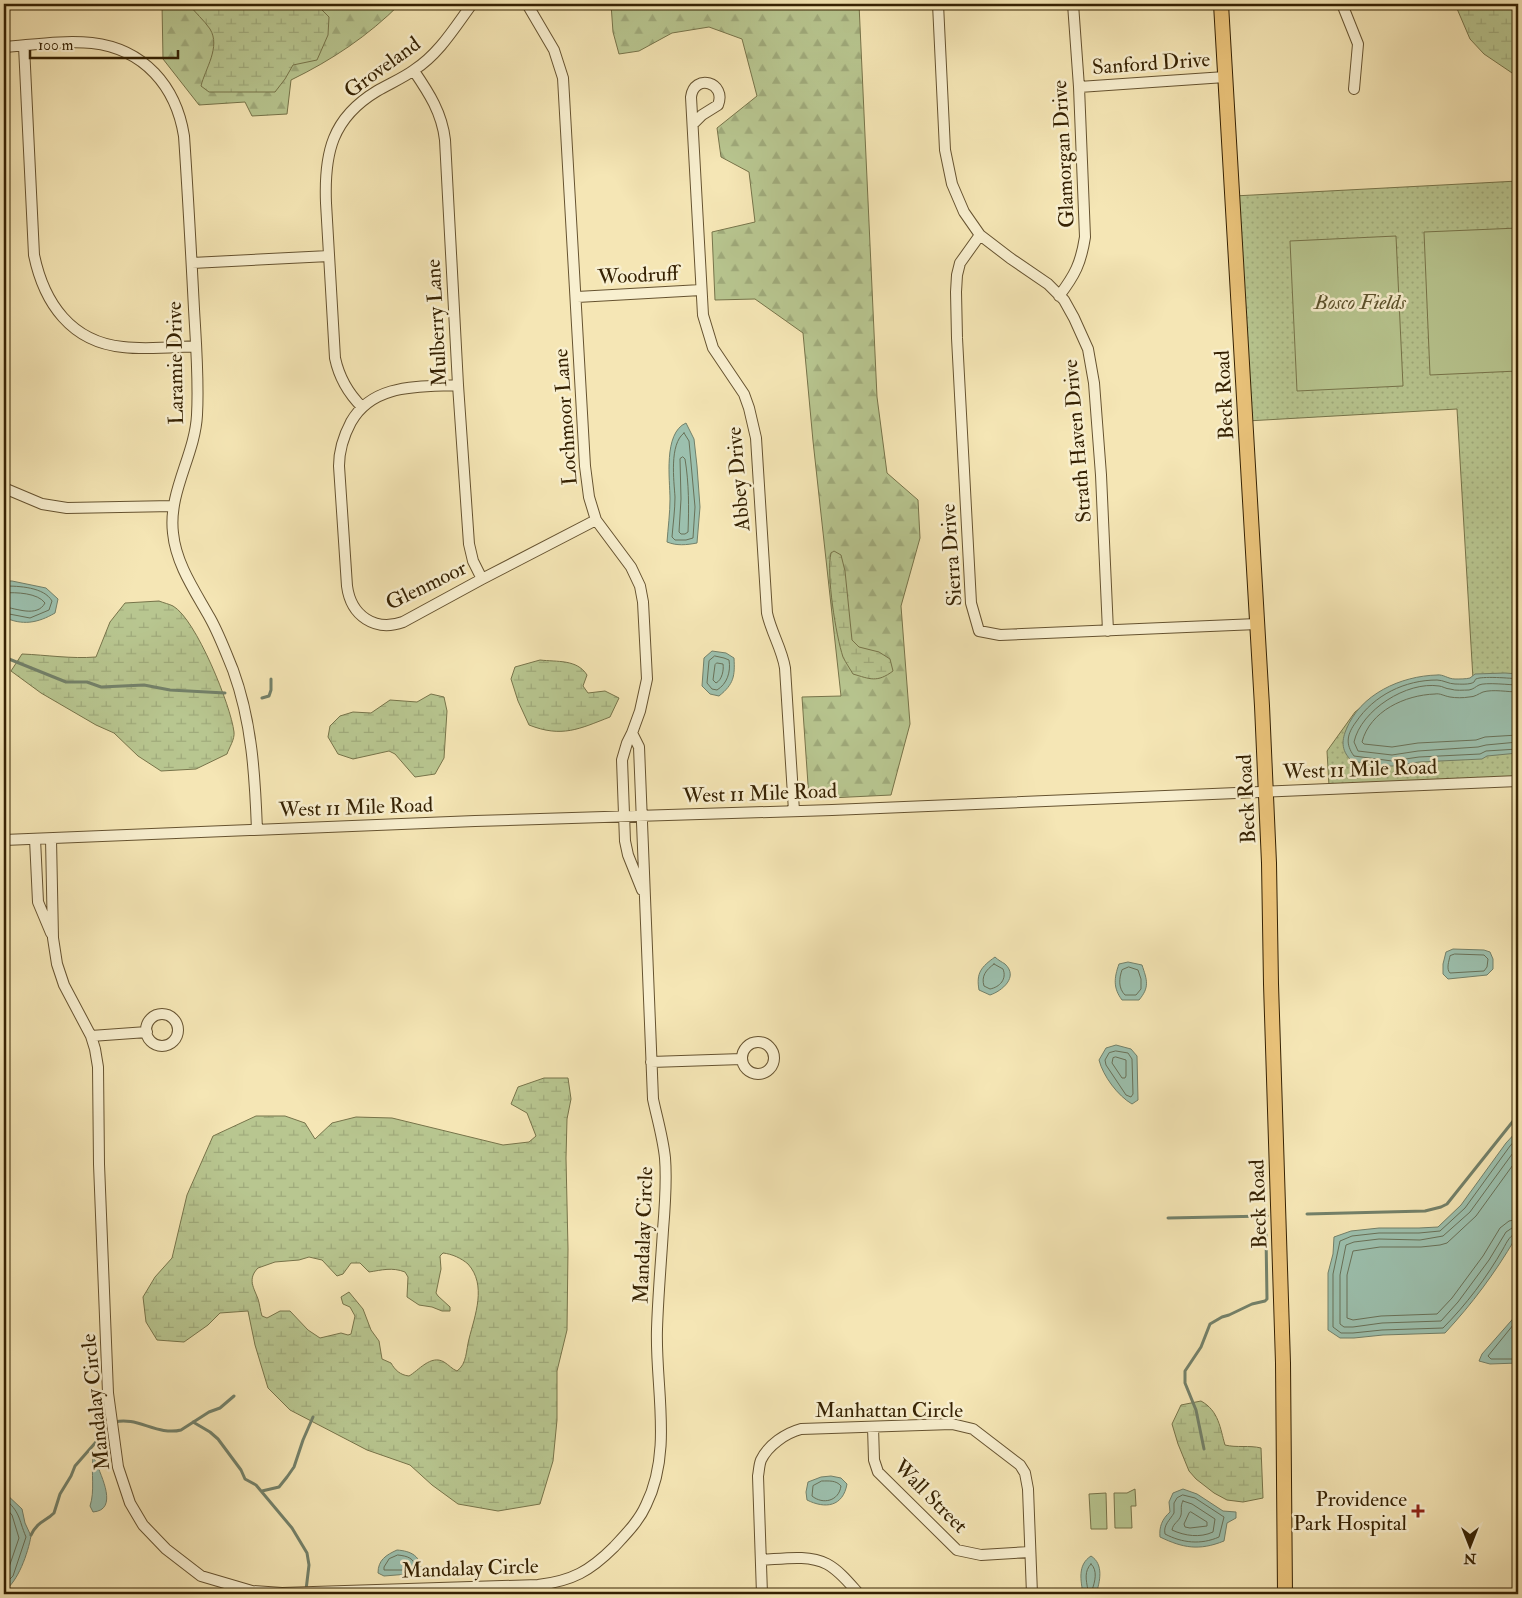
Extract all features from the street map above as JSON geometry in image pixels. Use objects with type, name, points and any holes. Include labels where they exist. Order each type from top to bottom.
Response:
[{"type":"main road","name":"Beck Road","points":[[1221,4],[1266,791],[1283,1363],[1285,1594]]},
{"type":"street","name":"Groveland","points":[[329,256],[325,180],[328,155],[334,136],[351,112],[362,101],[414,70],[434,54],[472,4]]},
{"type":"street","name":"Lochmoor Lane","points":[[527,4],[554,50],[563,78],[586,481],[596,520],[631,567],[637,577],[642,595],[647,651],[647,679],[640,711],[622,756],[626,849],[645,897]]},
{"type":"street","name":"Strath Haven Drive","points":[[938,4],[945,150],[952,184],[964,212],[980,234],[1010,258],[1048,284],[1059,296],[1074,318],[1088,349],[1094,383],[1101,475],[1108,631]]},
{"type":"street","name":"Glamorgan Drive","points":[[1059,296],[1073,277],[1082,256],[1086,237],[1074,4]]},
{"type":"street","points":[[1342,4],[1358,44],[1354,89]]},
{"type":"street","name":"Laramie Drive","points":[[4,47],[79,43],[113,47],[142,62],[164,84],[176,104],[184,136],[198,388],[196,431],[173,506],[172,531],[178,556],[189,581],[212,621],[232,670],[244,707],[249,727],[254,766],[257,830]]},
{"type":"street","points":[[24,46],[34,255],[37,271],[48,298],[70,325],[90,337],[107,344],[137,348],[196,346]]},
{"type":"street","name":"Mulberry Lane","points":[[414,70],[431,96],[443,124],[469,544],[473,560],[482,579]]},
{"type":"street","name":"Sanford Drive","points":[[1079,87],[1225,77]]},
{"type":"street","name":"Abbey Drive","points":[[693,124],[703,315],[710,342],[744,394],[756,438],[766,600],[770,625],[783,657],[785,668],[794,811]]},
{"type":"street","name":"Sierra Drive","points":[[980,234],[960,263],[956,275],[956,338],[971,603],[979,631],[1000,635],[1257,624]]},
{"type":"street","points":[[192,263],[329,256],[334,346],[337,365],[348,390],[362,407]]},
{"type":"street","name":"Woodruff","points":[[576,297],[701,290]]},
{"type":"street","name":"Glenmoor","points":[[458,385],[397,390],[382,395],[362,407],[355,415],[344,435],[339,458],[347,586],[349,600],[355,610],[374,623],[393,626],[596,520]]},
{"type":"street","points":[[4,488],[42,504],[67,508],[173,506]]},
{"type":"street","name":"Mandalay Circle","points":[[50,839],[53,938],[57,964],[64,984],[91,1036],[98,1068],[99,1164],[108,1392],[118,1467],[135,1510],[144,1525],[166,1549],[200,1576],[252,1591],[282,1593],[555,1583],[568,1580],[585,1572],[599,1561],[636,1522],[646,1506],[653,1489],[660,1457],[657,1331],[665,1200],[665,1158],[652,1098],[639,747],[632,733]]},
{"type":"street","name":"West 11 Mile Road","points":[[4,840],[794,811],[1518,781]]},
{"type":"street","points":[[35,839],[38,902],[53,938]]},
{"type":"street","points":[[91,1036],[146,1032]]},
{"type":"street","points":[[651,1062],[742,1059]]},
{"type":"street","name":"Manhattan Circle","points":[[762,1594],[758,1476],[761,1460],[776,1443],[792,1431],[801,1429],[952,1424],[973,1428],[1020,1466],[1025,1473],[1028,1489],[1032,1594]]},
{"type":"street","name":"Wall Street","points":[[873,1427],[874,1460],[878,1472],[958,1550],[981,1555],[1030,1552]]},
{"type":"street","points":[[761,1560],[803,1558],[821,1562],[837,1571],[859,1594]]},
{"type":"green space","points":[[162,4],[400,4],[375,27],[349,46],[291,80],[287,114],[252,116],[245,102],[199,105],[163,59]]},
{"type":"green space","points":[[189,4],[316,4],[329,17],[328,35],[317,60],[293,65],[275,92],[209,92],[201,86],[213,50],[213,36],[208,26]]},
{"type":"green space","points":[[611,4],[859,4],[877,397],[887,473],[918,500],[920,538],[901,606],[910,724],[891,795],[809,799],[802,697],[841,696],[803,333],[755,299],[715,300],[712,232],[755,222],[749,172],[721,157],[717,128],[757,96],[742,39],[709,27],[672,33],[639,51],[619,54],[613,32]]},
{"type":"green space","points":[[1455,4],[1518,4],[1518,77],[1484,54],[1470,39]]},
{"type":"green space","name":"Bosco Fields","points":[[1518,181],[1518,777],[1329,786],[1327,751],[1355,712],[1373,698],[1473,679],[1457,409],[1247,421],[1234,196]]},
{"type":"green space","points":[[1518,228],[1518,371],[1430,375],[1424,232]]},
{"type":"green space","points":[[1396,236],[1403,386],[1297,391],[1290,241]]},
{"type":"green space","points":[[834,551],[841,555],[845,571],[852,640],[859,647],[879,652],[890,659],[893,671],[878,679],[853,674],[843,657],[831,590],[830,563],[831,553]]},
{"type":"green space","points":[[159,601],[173,606],[182,614],[202,645],[226,703],[234,732],[227,754],[196,769],[161,771],[138,756],[114,733],[96,725],[41,693],[11,671],[22,654],[96,657],[110,622],[125,603]]},
{"type":"green space","points":[[540,660],[566,662],[578,666],[587,675],[583,686],[588,693],[605,691],[619,698],[610,717],[579,728],[561,731],[551,731],[529,725],[511,679],[515,667]]},
{"type":"green space","points":[[431,694],[444,697],[447,711],[444,758],[435,774],[415,777],[395,754],[389,751],[353,759],[338,754],[328,737],[330,726],[340,716],[353,712],[371,713],[390,700],[417,702]]},
{"type":"green space","points":[[544,1078],[568,1078],[571,1099],[567,1119],[566,1158],[567,1330],[557,1371],[557,1420],[553,1461],[540,1504],[498,1511],[458,1504],[432,1485],[410,1465],[367,1450],[290,1410],[268,1388],[255,1345],[248,1311],[220,1313],[208,1325],[184,1342],[157,1340],[146,1322],[143,1297],[155,1277],[172,1258],[187,1195],[213,1136],[256,1116],[285,1116],[305,1123],[315,1139],[332,1123],[356,1117],[392,1118],[503,1145],[529,1142],[536,1136],[527,1113],[511,1104],[518,1087]],"holes":[[[443,1253],[468,1264],[474,1272],[478,1291],[478,1300],[466,1356],[463,1365],[457,1371],[444,1362],[434,1360],[409,1376],[398,1372],[391,1363],[382,1359],[379,1341],[371,1330],[363,1309],[349,1292],[341,1297],[343,1304],[350,1307],[355,1316],[351,1334],[341,1333],[320,1338],[308,1330],[290,1311],[280,1311],[267,1318],[262,1316],[259,1301],[252,1284],[253,1276],[258,1268],[275,1262],[299,1260],[309,1257],[322,1260],[337,1276],[343,1274],[351,1263],[360,1263],[369,1272],[391,1269],[405,1272],[408,1277],[407,1297],[419,1305],[442,1311],[450,1311],[450,1307],[436,1293],[441,1269],[440,1256]]]},
{"type":"green space","points":[[1201,1401],[1215,1415],[1225,1445],[1261,1448],[1263,1498],[1243,1502],[1227,1500],[1214,1493],[1189,1471],[1172,1424],[1181,1405]]},
{"type":"green space","points":[[1135,1489],[1136,1506],[1131,1506],[1132,1528],[1115,1528],[1114,1493],[1127,1493]]},
{"type":"green space","points":[[1106,1493],[1107,1529],[1091,1529],[1089,1494]]},
{"type":"water","points":[[686,423],[694,439],[700,507],[697,543],[678,545],[667,542],[670,504],[669,458],[674,436],[679,428]]},
{"type":"water","points":[[4,581],[46,588],[58,599],[55,613],[30,622],[17,622],[4,617]]},
{"type":"water","points":[[712,651],[726,653],[734,658],[731,683],[719,696],[710,694],[702,686],[704,658]]},
{"type":"water","points":[[1475,674],[1518,674],[1518,753],[1487,756],[1482,759],[1419,762],[1393,766],[1352,761],[1346,754],[1343,747],[1343,739],[1352,717],[1361,706],[1383,689],[1396,683],[1423,676],[1439,675],[1452,679],[1463,679],[1470,678]]},
{"type":"water","points":[[1453,949],[1484,950],[1490,952],[1493,959],[1493,969],[1487,975],[1448,979],[1443,974],[1443,964],[1446,952]]},
{"type":"water","points":[[995,957],[1009,969],[1010,978],[1004,987],[990,995],[979,990],[978,979],[983,967]]},
{"type":"water","points":[[1128,962],[1142,965],[1145,975],[1146,987],[1139,1000],[1122,1000],[1116,987],[1115,978],[1119,964]]},
{"type":"water","points":[[1116,1045],[1131,1049],[1137,1056],[1138,1100],[1132,1104],[1112,1085],[1099,1060],[1106,1048]]},
{"type":"water","points":[[1518,1130],[1518,1237],[1483,1288],[1445,1333],[1340,1338],[1328,1330],[1328,1273],[1333,1254],[1334,1237],[1351,1231],[1379,1228],[1438,1227],[1461,1205],[1506,1143]]},
{"type":"water","points":[[1518,1313],[1518,1363],[1490,1364],[1479,1361],[1482,1354]]},
{"type":"water","points":[[93,1457],[104,1483],[107,1499],[101,1510],[93,1512],[90,1506]]},
{"type":"water","points":[[821,1477],[841,1478],[847,1484],[845,1492],[837,1502],[820,1505],[807,1500],[808,1482]]},
{"type":"water","points":[[1183,1489],[1197,1494],[1223,1511],[1236,1512],[1236,1518],[1227,1523],[1224,1541],[1207,1546],[1191,1547],[1176,1544],[1160,1537],[1162,1523],[1170,1512],[1169,1502],[1173,1493]]},
{"type":"water","points":[[4,1492],[22,1509],[25,1523],[31,1536],[18,1574],[4,1591]]},
{"type":"water","points":[[397,1550],[415,1555],[420,1562],[421,1573],[384,1576],[378,1573],[379,1565],[383,1558]]},
{"type":"water","points":[[1091,1556],[1098,1564],[1099,1584],[1096,1594],[1083,1594],[1081,1573],[1084,1564]]},
{"type":"waterway","points":[[4,657],[66,682],[87,682],[101,687],[144,685],[170,690],[225,693]]},
{"type":"waterway","points":[[262,698],[269,696],[271,679]]},
{"type":"waterway","points":[[1307,1214],[1425,1211],[1441,1207],[1447,1204],[1518,1115]]},
{"type":"waterway","points":[[1204,1449],[1196,1410],[1185,1383],[1185,1371],[1201,1347],[1210,1324],[1222,1317],[1267,1299],[1266,1235],[1263,1216]]},
{"type":"waterway","points":[[1168,1218],[1267,1216]]},
{"type":"waterway","points":[[115,1422],[131,1422],[172,1431],[181,1430],[209,1412],[220,1408],[234,1396]]},
{"type":"waterway","points":[[262,1491],[279,1487],[294,1467],[313,1417]]},
{"type":"waterway","points":[[193,1422],[218,1439],[241,1470],[245,1479],[256,1485],[292,1528],[307,1553],[309,1565],[306,1590]]},
{"type":"waterway","points":[[31,1535],[39,1524],[54,1513],[60,1494],[75,1466],[110,1426]]},
{"type":"place","name":"Providence Park Hospital","points":[[1418,1511]]}]
